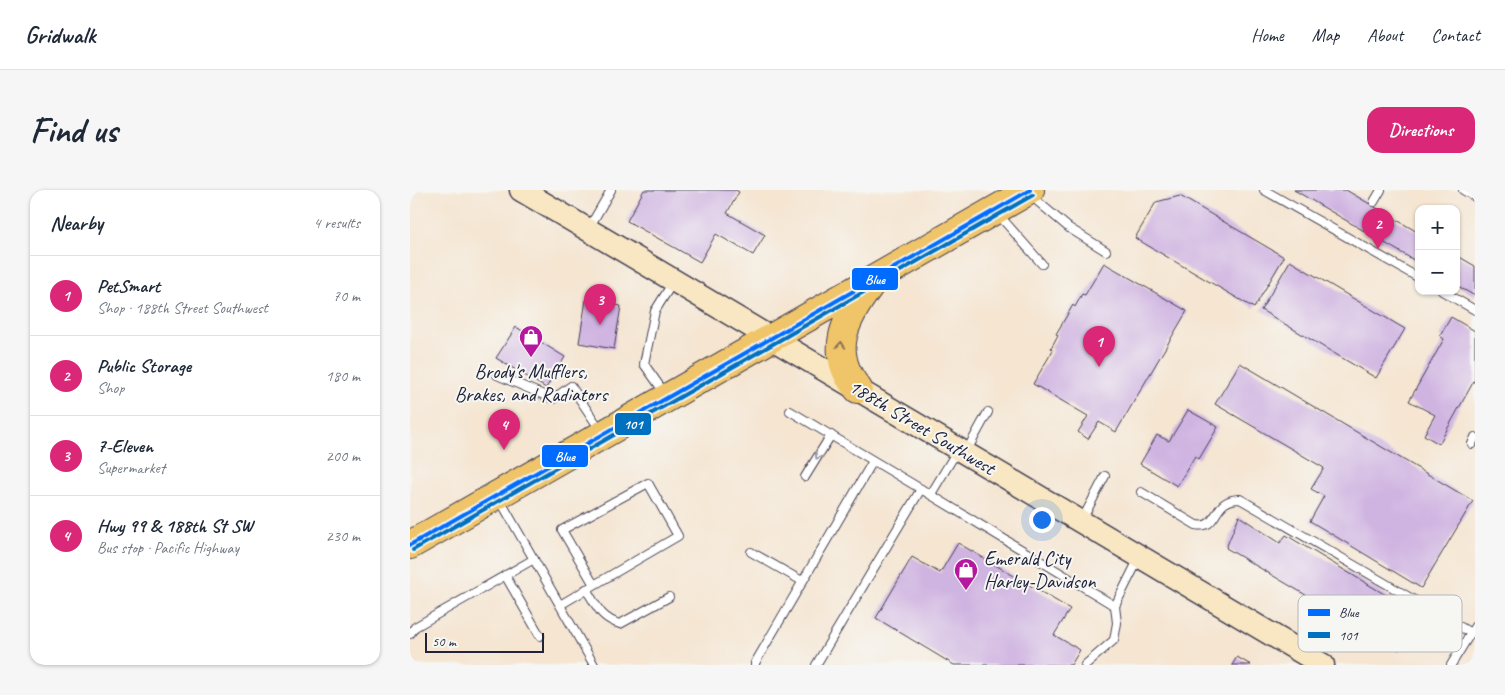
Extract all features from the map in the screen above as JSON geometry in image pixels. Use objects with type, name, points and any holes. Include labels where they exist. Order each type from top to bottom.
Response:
[{"type":"highway","points":[[410,545],[1028,191]]},
{"type":"highway","points":[[858,389],[846,373],[841,353],[841,344],[847,322],[862,295],[873,281]]},
{"type":"street","name":"188th Street Southwest","points":[[521,190],[1298,650]]},
{"type":"street","name":"188th Street Southwest","points":[[1301,652],[1323,665]]},
{"type":"lane","points":[[588,230],[611,190]]},
{"type":"lane","points":[[1264,190],[1415,276]]},
{"type":"lane","points":[[1374,202],[1381,190]]},
{"type":"lane","points":[[1463,190],[1475,197]]},
{"type":"lane","points":[[1028,191],[1069,228],[1106,250]]},
{"type":"lane","points":[[995,210],[1042,264]]},
{"type":"lane","points":[[668,397],[644,364],[655,311],[674,280]]},
{"type":"lane","points":[[1449,295],[1475,310]]},
{"type":"lane","points":[[497,375],[553,399],[571,386],[603,435]]},
{"type":"lane","points":[[790,411],[1115,606]]},
{"type":"lane","points":[[931,494],[988,412]]},
{"type":"lane","points":[[805,477],[831,435]]},
{"type":"lane","points":[[755,665],[754,663],[873,461]]},
{"type":"lane","points":[[1082,522],[1104,476]]},
{"type":"lane","points":[[560,605],[590,587],[678,536],[648,483],[562,530],[590,587],[602,616],[620,624],[669,597]]},
{"type":"lane","points":[[816,665],[922,489]]},
{"type":"lane","points":[[1141,492],[1196,525],[1203,526],[1210,524],[1222,503],[1230,499],[1240,499],[1411,595]]},
{"type":"lane","points":[[497,495],[594,665]]},
{"type":"lane","points":[[751,552],[802,581]]},
{"type":"lane","points":[[1085,665],[1114,640],[1117,624],[1115,606],[1140,556]]},
{"type":"lane","points":[[410,634],[416,627],[534,559]]},
{"type":"lane","points":[[505,575],[540,636]]},
{"type":"lane","points":[[1462,624],[1473,630],[1462,648]]},
{"type":"lane","points":[[1451,665],[1459,652]]},
{"type":"building","points":[[644,190],[736,190],[739,192],[727,213],[765,235],[753,255],[716,234],[700,262],[627,221]]},
{"type":"building","points":[[1294,190],[1346,190],[1415,231],[1415,261]]},
{"type":"building","points":[[1180,196],[1284,257],[1254,308],[1135,238],[1156,202]]},
{"type":"building","points":[[1460,257],[1475,266],[1475,296],[1460,287]]},
{"type":"building","points":[[1290,261],[1405,329],[1376,378],[1261,310]]},
{"type":"building","points":[[1104,263],[1187,311],[1116,432],[1099,422],[1088,439],[1078,432],[1088,416],[1033,384],[1053,350],[1051,348],[1058,335],[1056,334],[1073,305],[1075,307],[1082,294],[1085,295]]},
{"type":"building","points":[[586,300],[621,306],[614,349],[579,343]]},
{"type":"building","points":[[1451,317],[1475,331],[1475,379],[1439,444],[1424,435],[1435,415],[1409,401],[1444,339],[1440,336]]},
{"type":"building","name":"Brody's Mufflers, Brakes, and Radiators","points":[[516,327],[565,357],[546,388],[496,358]]},
{"type":"building","points":[[1240,363],[1473,501],[1421,588],[1310,521],[1324,496],[1311,489],[1324,468],[1215,404]]},
{"type":"building","points":[[1188,410],[1218,427],[1199,459],[1195,456],[1177,486],[1140,464],[1157,435],[1169,441]]},
{"type":"building","points":[[1239,516],[1280,543],[1286,535],[1386,595],[1306,595],[1226,548]]},
{"type":"building","name":"Emerald City Harley-Davidson","points":[[958,543],[1070,609],[1054,635],[1080,650],[1071,665],[954,665],[876,618],[912,557],[940,573]]},
{"type":"building","points":[[1237,657],[1251,665],[1232,665]]},
{"type":"transit line","name":"Blue","points":[[410,545],[1030,190]]},
{"type":"transit line","name":"101","points":[[413,550],[1033,195]]},
{"type":"place","name":"Public Storage","points":[[1378,249]]},
{"type":"place","name":"7-Eleven","points":[[600,325]]},
{"type":"place","name":"Brody's Mufflers, Brakes, and Radiators","points":[[531,358]]},
{"type":"place","name":"PetSmart","points":[[1099,367]]},
{"type":"place","name":"Hwy 99 & 188th St SW","points":[[504,450]]},
{"type":"place","name":"Emerald City Harley-Davidson","points":[[966,591]]}]
